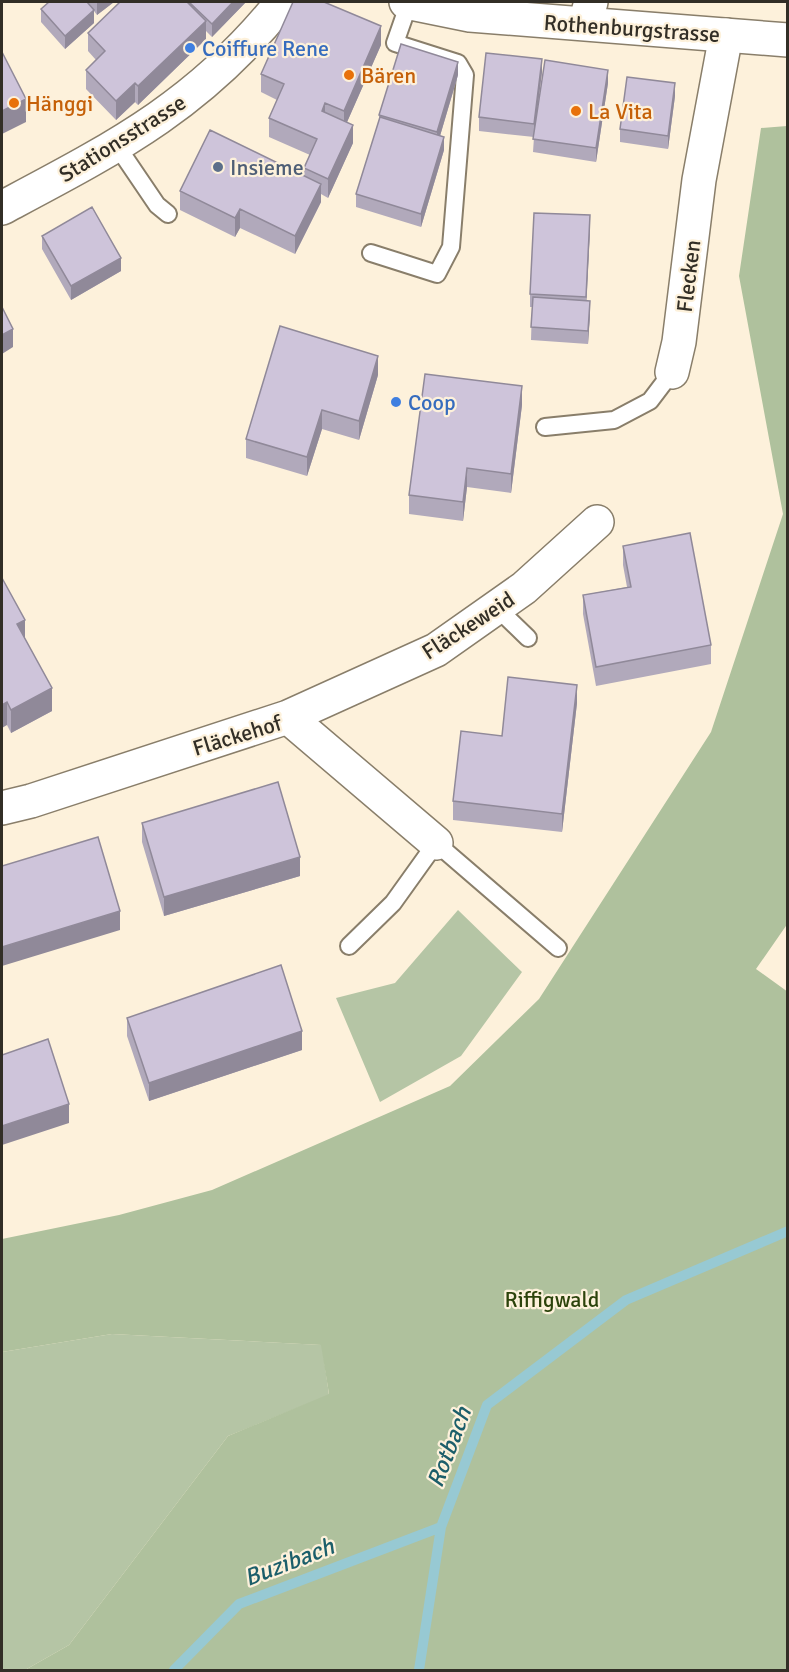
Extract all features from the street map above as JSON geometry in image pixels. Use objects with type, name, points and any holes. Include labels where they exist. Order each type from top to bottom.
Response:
[{"type":"street","name":"Stationsstrasse","points":[[2,208],[117,146],[170,112],[214,76],[282,2]]},
{"type":"street","name":"Rothenburgstrasse","points":[[408,2],[470,15],[588,12],[726,35],[775,39]]},
{"type":"street","name":"Flecken","points":[[672,372],[679,342],[703,157],[726,35]]},
{"type":"street","name":"Fläckeweid","points":[[288,717],[436,650],[524,588],[597,522]]},
{"type":"street","name":"Fläckehof","points":[[2,808],[31,801],[288,717],[436,843]]},
{"type":"lane","points":[[371,253],[437,274],[444,267],[451,247],[465,75],[458,63],[395,43],[408,2]]},
{"type":"lane","points":[[117,146],[157,205],[168,214]]},
{"type":"lane","name":"Flecken","points":[[545,427],[615,420],[650,401],[672,372]]},
{"type":"lane","points":[[496,607],[528,638]]},
{"type":"lane","points":[[349,946],[393,903],[436,843],[558,948]]},
{"type":"green space","name":"Riffigwald","points":[[787,126],[788,923],[756,969],[788,992],[787,1670],[25,1670],[69,1645],[228,1436],[329,1394],[321,1345],[112,1334],[2,1352],[2,1239],[119,1215],[212,1190],[450,1086],[539,999],[711,732],[783,514],[739,276],[761,128]]},
{"type":"green space","points":[[458,910],[522,972],[461,1056],[380,1102],[336,998],[395,983]]},
{"type":"green space","points":[[112,1334],[322,1345],[329,1395],[228,1436],[69,1645],[25,1670],[2,1670],[2,1352]]},
{"type":"building","points":[[49,2],[87,2],[94,10],[65,36],[41,9]]},
{"type":"building","points":[[120,2],[187,2],[206,21],[138,86],[135,83],[116,101],[86,70],[105,51],[88,33]]},
{"type":"building","points":[[189,2],[233,2],[212,24]]},
{"type":"building","points":[[293,2],[324,2],[381,26],[344,111],[325,103],[322,111],[353,125],[328,179],[304,168],[317,139],[269,118],[284,84],[261,74]]},
{"type":"building","points":[[401,44],[458,62],[437,132],[379,115]]},
{"type":"building","points":[[2,52],[26,99],[2,111]]},
{"type":"building","points":[[486,53],[542,59],[534,124],[479,117]]},
{"type":"building","points":[[545,60],[608,70],[596,148],[533,139]]},
{"type":"building","points":[[627,77],[675,83],[668,136],[620,129]]},
{"type":"building","points":[[380,117],[444,137],[421,214],[356,194]]},
{"type":"building","points":[[210,130],[321,184],[295,236],[240,209],[235,218],[180,191]]},
{"type":"building","points":[[92,207],[121,258],[71,286],[42,236]]},
{"type":"building","points":[[534,213],[590,215],[586,297],[530,294]]},
{"type":"building","points":[[533,297],[590,301],[588,331],[531,327]]},
{"type":"building","points":[[2,307],[13,329],[2,335]]},
{"type":"building","points":[[280,326],[378,356],[359,421],[322,410],[307,457],[246,439]]},
{"type":"building","points":[[425,374],[522,386],[511,474],[467,468],[463,502],[409,495]]},
{"type":"building","points":[[690,533],[711,645],[596,667],[583,595],[631,587],[623,546]]},
{"type":"building","points":[[2,578],[25,620],[17,624],[52,688],[11,710],[7,702],[2,705]]},
{"type":"building","points":[[508,677],[577,685],[562,814],[453,801],[461,731],[502,736]]},
{"type":"building","points":[[278,782],[300,857],[164,897],[142,823]]},
{"type":"building","points":[[98,837],[120,911],[2,947],[2,866]]},
{"type":"building","points":[[281,965],[302,1031],[149,1083],[127,1018]]},
{"type":"building","points":[[48,1039],[69,1104],[2,1126],[2,1055]]},
{"type":"waterway","name":"Rotbach","points":[[419,1670],[441,1527],[487,1405],[626,1300],[788,1231]]},
{"type":"waterway","name":"Buzibach","points":[[174,1670],[239,1604],[441,1527]]},
{"type":"place","name":"Coiffure Rene","points":[[190,48]]},
{"type":"place","name":"Bären","points":[[349,75]]},
{"type":"place","name":"Hänggi","points":[[14,103]]},
{"type":"place","name":"La Vita","points":[[576,111]]},
{"type":"place","name":"Insieme","points":[[218,167]]},
{"type":"place","name":"Coop","points":[[396,402]]}]
